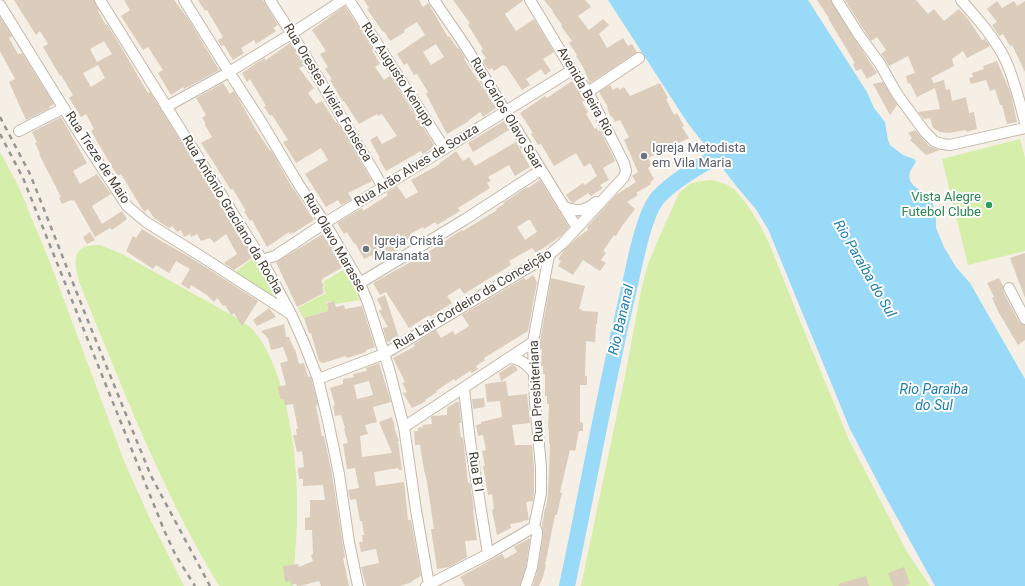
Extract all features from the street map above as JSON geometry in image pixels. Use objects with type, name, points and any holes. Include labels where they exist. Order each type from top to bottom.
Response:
[{"type":"street","points":[[0,4],[6,0]]},
{"type":"street","name":"Rua Antônio Graciano da Rocha","points":[[100,0],[262,260],[291,314],[318,380],[336,458],[349,542],[358,586]]},
{"type":"street","name":"Rua Olavo Marasse","points":[[184,0],[299,185],[325,223],[360,283],[384,354],[404,427],[428,585]]},
{"type":"street","name":"Rua Orestes Vieira Fonseca","points":[[270,0],[335,104],[383,187]]},
{"type":"street","points":[[166,107],[229,72],[343,0]]},
{"type":"street","name":"Rua Augusto Kenupp","points":[[350,0],[445,149]]},
{"type":"street","name":"Rua Carlos Olavo Saar","points":[[434,0],[466,47],[577,228]]},
{"type":"street","name":"Avenida Beira Rio","points":[[530,0],[572,70],[588,92],[612,138],[625,167],[624,177],[616,185]]},
{"type":"street","points":[[837,0],[859,35],[880,64],[897,94],[924,132],[934,140],[942,144],[950,145],[1025,128]]},
{"type":"street","points":[[961,0],[984,27],[1004,58],[1025,122]]},
{"type":"street","name":"Rua Treze de Maio","points":[[0,4],[127,206],[146,222],[291,314]]},
{"type":"street","points":[[588,92],[639,58]]},
{"type":"street","name":"Rua Arão Alves de Souza","points":[[262,260],[274,256],[572,70]]},
{"type":"street","points":[[19,131],[64,108]]},
{"type":"street","points":[[360,283],[464,220],[541,170]]},
{"type":"street","points":[[563,206],[573,211],[586,209],[616,185]]},
{"type":"street","name":"Rua Lair Cordeiro da Conceição","points":[[318,380],[384,354],[549,255],[563,243],[616,185]]},
{"type":"street","name":"Rua Presbiteriana","points":[[526,586],[532,566],[537,535],[537,531],[534,527],[541,494],[542,467],[534,373],[533,342],[549,255]]},
{"type":"street","points":[[1009,288],[1025,319]]},
{"type":"street","points":[[404,427],[464,389],[533,342]]},
{"type":"street","points":[[509,358],[523,362],[534,373]]},
{"type":"street","name":"Rua B I","points":[[464,389],[471,448],[488,554]]},
{"type":"street","points":[[428,585],[488,554],[534,527]]},
{"type":"green space","name":"Vista Alegre Futebol Clube","points":[[1020,139],[1025,158],[1025,251],[968,265],[942,159]]},
{"type":"green space","points":[[0,152],[17,183],[51,265],[124,461],[149,517],[184,586],[0,586]]},
{"type":"green space","points":[[711,180],[726,184],[735,190],[748,206],[761,227],[769,243],[849,440],[907,552],[930,586],[581,586],[625,376],[641,291],[648,264],[679,193],[690,184]]},
{"type":"green space","points":[[100,245],[122,254],[237,318],[254,331],[266,349],[283,394],[289,419],[296,471],[297,533],[293,586],[219,586],[198,550],[161,476],[127,400],[80,284],[76,258],[81,249],[87,246]]},
{"type":"green space","points":[[256,256],[279,300],[235,272]]},
{"type":"green space","points":[[343,270],[354,286],[360,300],[335,304],[334,301],[326,302],[328,311],[303,318],[298,308],[326,293],[323,288],[325,286],[323,282]]},
{"type":"water","name":"Rio Paraiba do Sul","points":[[608,0],[808,0],[867,92],[874,108],[885,122],[890,145],[903,155],[916,161],[910,172],[910,181],[931,197],[936,217],[936,228],[945,249],[956,267],[970,283],[1025,379],[1025,586],[935,586],[850,429],[768,229],[755,208],[687,122]]},
{"type":"building","points":[[14,0],[94,0],[106,25],[107,24],[148,93],[150,92],[253,257],[234,270],[224,263],[237,254],[226,234],[214,243],[210,238],[201,241],[197,234],[191,237],[190,234],[184,237],[181,230],[177,232],[172,226],[169,228],[154,218],[148,209],[144,212],[121,174],[118,176],[112,167],[91,131],[94,129],[86,114],[81,117],[69,98],[73,95],[43,47],[48,44],[40,31],[36,35]],"holes":[[[104,41],[112,54],[97,62],[90,49]],[[98,65],[105,78],[91,87],[83,73]]]},
{"type":"building","points":[[124,0],[174,0],[189,20],[219,70],[184,89],[183,87],[171,95],[158,73],[163,70],[148,47],[143,50],[121,16],[130,10]]},
{"type":"building","points":[[198,0],[263,0],[278,25],[273,28],[276,31],[256,44],[254,40],[241,48],[244,53],[233,60],[224,45],[221,46],[218,40],[223,37],[207,10],[205,11]]},
{"type":"building","points":[[364,0],[419,0],[423,7],[428,3],[448,37],[449,36],[458,49],[459,48],[465,58],[464,59],[496,108],[483,117],[480,112],[469,121],[447,134],[426,94],[428,92],[417,74],[414,75],[407,63],[404,65],[397,54],[425,35],[417,22],[404,30],[405,32],[390,41],[367,9],[369,8]],"holes":[[[436,44],[444,57],[431,65],[423,52]]]},
{"type":"building","points":[[453,0],[524,0],[505,14],[516,31],[534,19],[554,52],[543,59],[551,71],[545,75],[541,69],[526,79],[530,85],[522,90],[506,66],[503,65],[494,71],[492,68],[489,70],[482,61],[486,58],[481,51],[483,49],[468,25],[470,23]]},
{"type":"building","points":[[544,0],[585,0],[591,7],[578,16],[589,30],[603,19],[609,25],[599,34],[607,48],[623,38],[628,46],[632,44],[637,52],[590,83],[576,56],[577,55],[569,43],[572,41],[561,26],[562,25],[553,11]]},
{"type":"building","points":[[817,0],[831,0],[877,73],[867,79],[861,69],[856,71],[853,64],[855,63]]},
{"type":"building","points":[[845,0],[916,0],[928,14],[934,9],[944,21],[959,9],[968,19],[982,40],[985,39],[990,46],[967,58],[963,51],[952,59],[954,66],[931,78],[935,86],[934,83],[944,80],[946,90],[950,89],[952,101],[966,97],[969,113],[974,112],[977,129],[966,132],[966,130],[948,133],[940,132],[933,128],[930,118],[924,119],[918,112],[940,109],[935,88],[917,97],[910,83],[908,84],[906,76],[915,73],[908,56],[889,66],[881,54],[886,50],[877,37],[871,41]]},
{"type":"building","points":[[997,1],[1002,8],[1014,1],[1017,6],[1025,1],[1025,72],[1012,45],[1010,46],[1003,34],[999,36],[992,25],[997,22],[987,9]]},
{"type":"building","points":[[345,6],[373,49],[372,50],[380,64],[375,67],[384,80],[390,76],[435,146],[423,154],[421,151],[386,171],[370,140],[377,136],[382,144],[397,136],[382,114],[378,116],[377,114],[359,124],[344,101],[343,102],[330,80],[332,79],[325,69],[328,67],[320,54],[326,51],[312,30]]},
{"type":"building","points":[[0,17],[12,36],[9,38],[18,54],[22,53],[54,104],[49,107],[50,108],[26,120],[9,82],[15,79],[0,51]]},
{"type":"building","points":[[290,43],[304,66],[299,68],[314,88],[308,93],[316,104],[322,101],[336,123],[337,122],[372,181],[348,193],[352,199],[341,205],[338,200],[326,207],[305,174],[328,160],[321,148],[296,163],[283,142],[288,140],[272,115],[270,116],[264,107],[266,106],[250,79],[247,82],[242,73],[264,58],[266,60]]},
{"type":"building","points":[[997,61],[1011,94],[1017,122],[1007,124],[1002,105],[1000,105],[995,89],[990,91],[986,80],[971,84],[969,78],[973,77],[972,73],[984,69],[983,66]]},
{"type":"building","points":[[572,81],[585,100],[582,102],[588,112],[586,114],[595,129],[597,128],[598,131],[600,130],[615,161],[603,168],[609,180],[600,185],[603,188],[591,196],[588,193],[573,203],[566,195],[583,183],[585,185],[597,176],[590,163],[584,167],[576,153],[554,166],[541,144],[538,145],[531,134],[533,133],[520,113],[545,96],[547,98]]},
{"type":"building","points":[[883,82],[897,105],[890,115],[873,84]]},
{"type":"building","points":[[223,83],[230,94],[234,91],[255,128],[270,151],[271,150],[290,184],[314,220],[292,234],[293,232],[290,234],[289,232],[267,247],[252,220],[250,221],[244,211],[246,211],[233,189],[231,190],[201,143],[212,137],[202,118],[206,115],[196,98]]},
{"type":"building","points":[[660,83],[668,98],[666,99],[674,115],[677,113],[684,126],[682,127],[689,138],[648,158],[652,165],[648,168],[654,179],[650,182],[651,184],[636,193],[638,195],[627,202],[635,209],[616,236],[614,235],[603,251],[606,253],[601,260],[606,263],[600,271],[583,260],[573,275],[558,266],[561,261],[558,259],[565,249],[588,230],[587,227],[616,195],[636,182],[632,176],[638,172],[624,140],[629,137],[620,120],[615,122],[612,116],[611,117],[607,108],[608,107],[599,92],[610,85],[613,90],[618,87],[619,90],[624,87],[630,96]]},
{"type":"building","points":[[61,117],[87,163],[73,171],[80,184],[97,174],[111,194],[92,206],[102,224],[122,211],[127,219],[112,230],[110,228],[95,237],[74,200],[62,204],[59,198],[61,197],[35,143],[37,142],[32,132]]},
{"type":"building","points":[[504,121],[509,130],[473,152],[468,143]]},
{"type":"building","points":[[915,130],[929,146],[940,150],[926,155],[910,140],[912,138],[908,133]]},
{"type":"building","points":[[516,142],[530,167],[515,176],[509,165],[488,177],[491,181],[487,183],[490,188],[458,208],[460,211],[437,225],[435,222],[424,229],[423,227],[410,234],[412,237],[401,243],[403,246],[378,262],[372,255],[364,259],[347,232],[344,234],[337,223],[362,208],[363,211],[388,195],[386,193],[397,186],[406,199],[418,192],[411,180],[435,167],[456,151],[463,161],[469,157],[475,166]]},
{"type":"building","points":[[540,180],[569,227],[562,235],[536,253],[532,248],[509,261],[511,265],[464,294],[460,288],[447,296],[452,303],[409,328],[386,292],[380,295],[373,283],[425,254],[462,230],[463,231],[497,210],[496,209],[504,204],[503,203],[527,187],[528,188]],"holes":[[[530,220],[537,232],[525,240],[517,227]]]},
{"type":"building","points":[[142,229],[188,256],[258,301],[242,326],[234,313],[231,315],[225,305],[223,306],[217,298],[214,302],[207,295],[191,285],[189,289],[181,284],[190,269],[176,261],[169,273],[156,265],[153,269],[126,251],[133,236],[136,238]]},
{"type":"building","points":[[90,232],[95,240],[87,244],[83,237]]},
{"type":"building","points":[[323,234],[343,267],[322,279],[323,280],[321,281],[324,286],[322,287],[324,293],[297,307],[276,262]]},
{"type":"building","points":[[1025,253],[1025,298],[1010,258]]},
{"type":"building","points":[[533,275],[537,282],[528,331],[484,358],[485,360],[476,366],[478,369],[472,373],[470,371],[455,381],[454,379],[436,391],[437,392],[425,400],[426,401],[412,408],[403,393],[407,392],[402,383],[405,382],[393,358],[415,346],[414,344],[436,330],[441,338],[453,331],[455,335],[469,326],[462,315],[524,278],[526,280]]},
{"type":"building","points":[[551,278],[585,286],[579,309],[582,309],[582,311],[598,312],[595,342],[586,341],[585,376],[587,376],[587,385],[580,385],[580,422],[583,423],[583,431],[579,431],[575,451],[570,450],[543,577],[539,586],[533,586],[538,568],[543,536],[542,526],[548,493],[550,444],[548,429],[549,404],[547,404],[547,396],[545,396],[545,374],[543,374],[543,366],[541,366],[542,349],[540,349],[540,342]]},
{"type":"building","points":[[999,278],[1003,286],[1003,291],[1019,322],[1025,325],[1025,340],[1018,345],[999,313],[992,298],[994,297],[987,283]]},
{"type":"building","points":[[385,295],[399,338],[387,342],[383,328],[388,327],[379,311],[382,309],[377,299]]},
{"type":"building","points":[[334,301],[336,307],[344,305],[345,309],[362,306],[375,347],[366,350],[366,352],[347,358],[346,356],[323,363],[319,361],[311,333],[309,333],[304,318],[328,311],[327,303]]},
{"type":"building","points":[[269,308],[276,317],[257,326],[253,320]]},
{"type":"building","points":[[284,324],[286,337],[289,337],[295,349],[299,364],[304,363],[308,377],[310,376],[318,405],[316,406],[322,436],[324,436],[332,474],[345,558],[343,558],[349,586],[321,586],[319,581],[297,586],[296,584],[291,585],[290,581],[285,582],[283,566],[298,564],[299,567],[313,561],[311,555],[313,554],[312,530],[305,530],[305,518],[310,517],[310,500],[325,500],[323,485],[303,486],[303,479],[299,479],[298,468],[304,467],[302,451],[297,452],[293,435],[297,435],[296,429],[298,429],[293,404],[285,405],[284,399],[281,399],[277,387],[286,385],[280,363],[288,361],[283,347],[271,350],[268,338],[261,331]]},
{"type":"building","points":[[379,363],[391,402],[373,407],[377,422],[365,425],[368,434],[360,436],[362,457],[392,453],[379,422],[392,417],[399,441],[402,470],[399,470],[398,468],[374,472],[376,486],[404,482],[408,520],[411,520],[421,576],[412,582],[400,586],[366,586],[361,567],[379,563],[376,549],[361,552],[359,542],[363,542],[362,535],[364,535],[362,521],[360,521],[356,499],[350,500],[348,490],[359,488],[355,468],[347,469],[343,444],[348,443],[345,428],[341,415],[335,416],[333,406],[335,405],[330,388],[343,384],[343,379],[354,377],[353,374],[367,371],[366,368]],"holes":[[[369,381],[373,395],[357,399],[354,385]]]},
{"type":"building","points":[[512,365],[518,370],[501,381],[499,373]]},
{"type":"building","points":[[506,381],[508,396],[527,394],[530,423],[512,425],[515,445],[532,445],[534,492],[533,501],[526,502],[529,520],[510,524],[511,528],[497,535],[492,510],[494,509],[492,494],[488,495],[483,466],[485,466],[482,451],[486,450],[483,435],[478,436],[476,425],[481,424],[481,422],[502,417],[500,401],[487,402],[485,384]]},
{"type":"building","points":[[484,398],[485,407],[473,409],[472,399]]},
{"type":"building","points":[[456,402],[459,402],[461,423],[459,423],[461,438],[463,437],[468,483],[470,483],[477,540],[465,541],[467,557],[449,567],[437,569],[431,529],[434,529],[427,482],[420,445],[415,445],[414,431],[418,431],[418,428],[423,427],[422,425],[432,424],[432,416],[447,415],[447,408]]},
{"type":"building","points":[[530,538],[526,566],[520,586],[465,586],[460,577],[502,554],[505,559],[517,552],[514,547]]},
{"type":"building","points":[[904,567],[910,584],[904,586],[893,586],[888,573]]},
{"type":"building","points":[[866,576],[869,586],[839,586],[838,584]]},
{"type":"waterway","name":"Rio Bananal","points":[[567,586],[604,402],[639,245],[647,219],[656,200],[672,185],[692,171],[733,148]]},
{"type":"railway","points":[[0,117],[30,174],[151,476],[210,586]]},
{"type":"railway","points":[[0,134],[23,178],[164,530],[176,556],[195,586]]},
{"type":"place","name":"Igreja Metodista em Vila Maria","points":[[644,156]]},
{"type":"place","name":"Vista Alegre Futebol Clube","points":[[989,205]]},
{"type":"place","name":"Igreja Cristã Maranata","points":[[366,249]]},
{"type":"water label","name":"Rio Paraíba do Sul","points":[[864,269]]}]
